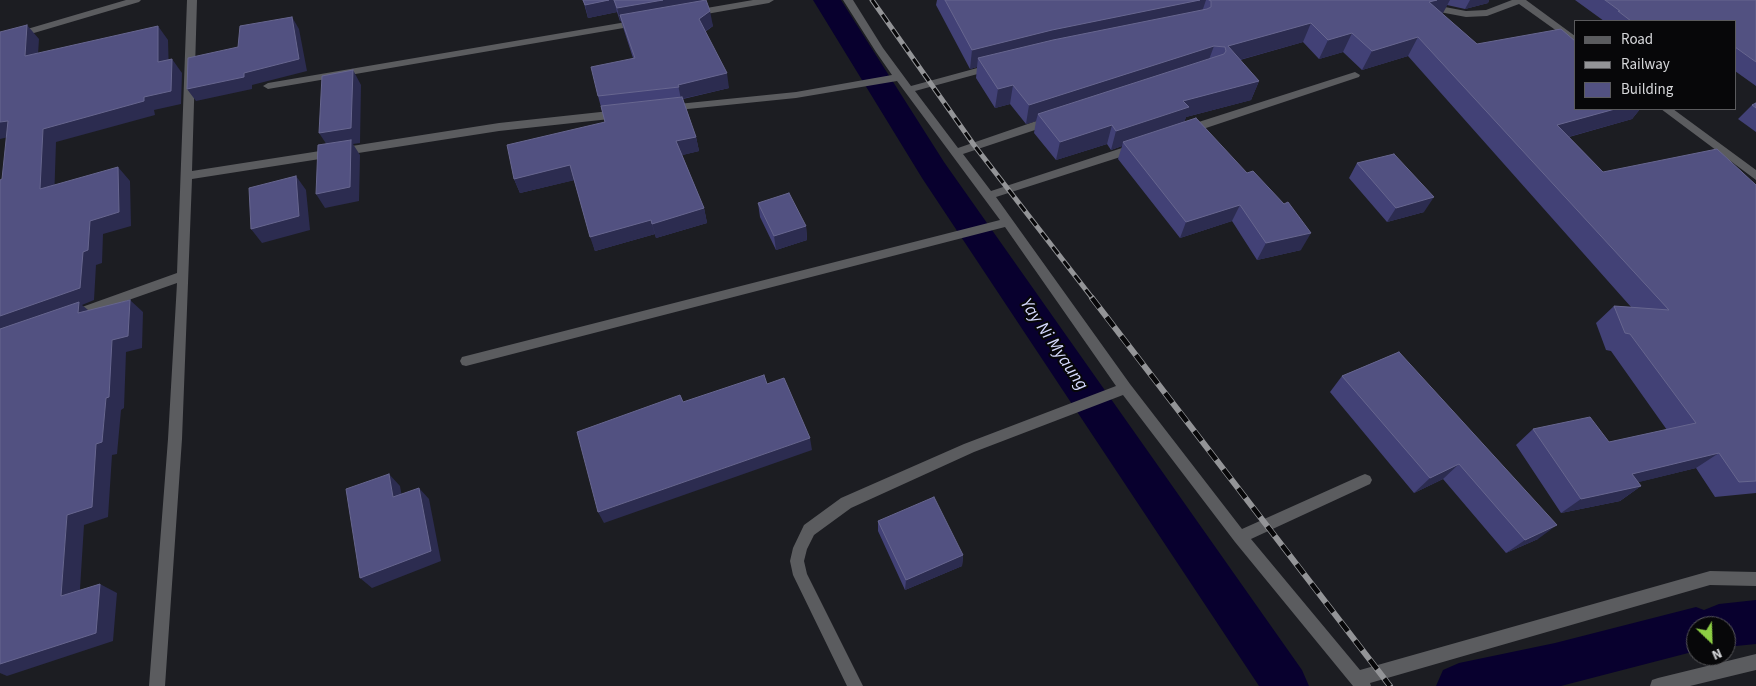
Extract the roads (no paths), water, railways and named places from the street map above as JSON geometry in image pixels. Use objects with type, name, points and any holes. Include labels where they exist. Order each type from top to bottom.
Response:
[{"type":"street","points":[[0,40],[136,0]]},
{"type":"street","points":[[157,686],[174,449],[183,276],[192,0]]},
{"type":"street","points":[[686,14],[769,0]]},
{"type":"street","points":[[848,0],[879,50],[1008,222],[1125,388],[1240,537],[1360,682],[1710,578],[1756,579]]},
{"type":"street","points":[[1415,2],[1443,11],[1466,14],[1487,12],[1520,0],[1574,39]]},
{"type":"street","points":[[268,86],[648,21]]},
{"type":"street","points":[[908,90],[1003,65]]},
{"type":"street","points":[[1177,134],[1355,75]]},
{"type":"street","points":[[658,110],[796,95],[899,77]]},
{"type":"street","points":[[1667,110],[1756,176]]},
{"type":"street","points":[[185,176],[499,126],[628,113]]},
{"type":"street","points":[[955,153],[1060,117]]},
{"type":"street","points":[[987,196],[1149,143]]},
{"type":"street","points":[[466,362],[1008,222]]},
{"type":"street","points":[[64,318],[183,276]]},
{"type":"street","points":[[855,686],[800,575],[797,561],[800,548],[808,530],[846,503],[969,448],[1125,388]]},
{"type":"street","points":[[1240,537],[1365,480]]},
{"type":"street","points":[[1658,686],[1756,662]]},
{"type":"waterway","name":"Yay Ni Myaung","points":[[827,0],[933,170],[1286,686]]},
{"type":"waterway","points":[[1736,624],[1756,622]]},
{"type":"waterway","points":[[1459,686],[1555,665],[1686,632]]},
{"type":"railway","points":[[872,0],[974,145],[1093,299]]},
{"type":"railway","points":[[1092,298],[1390,686]]}]
